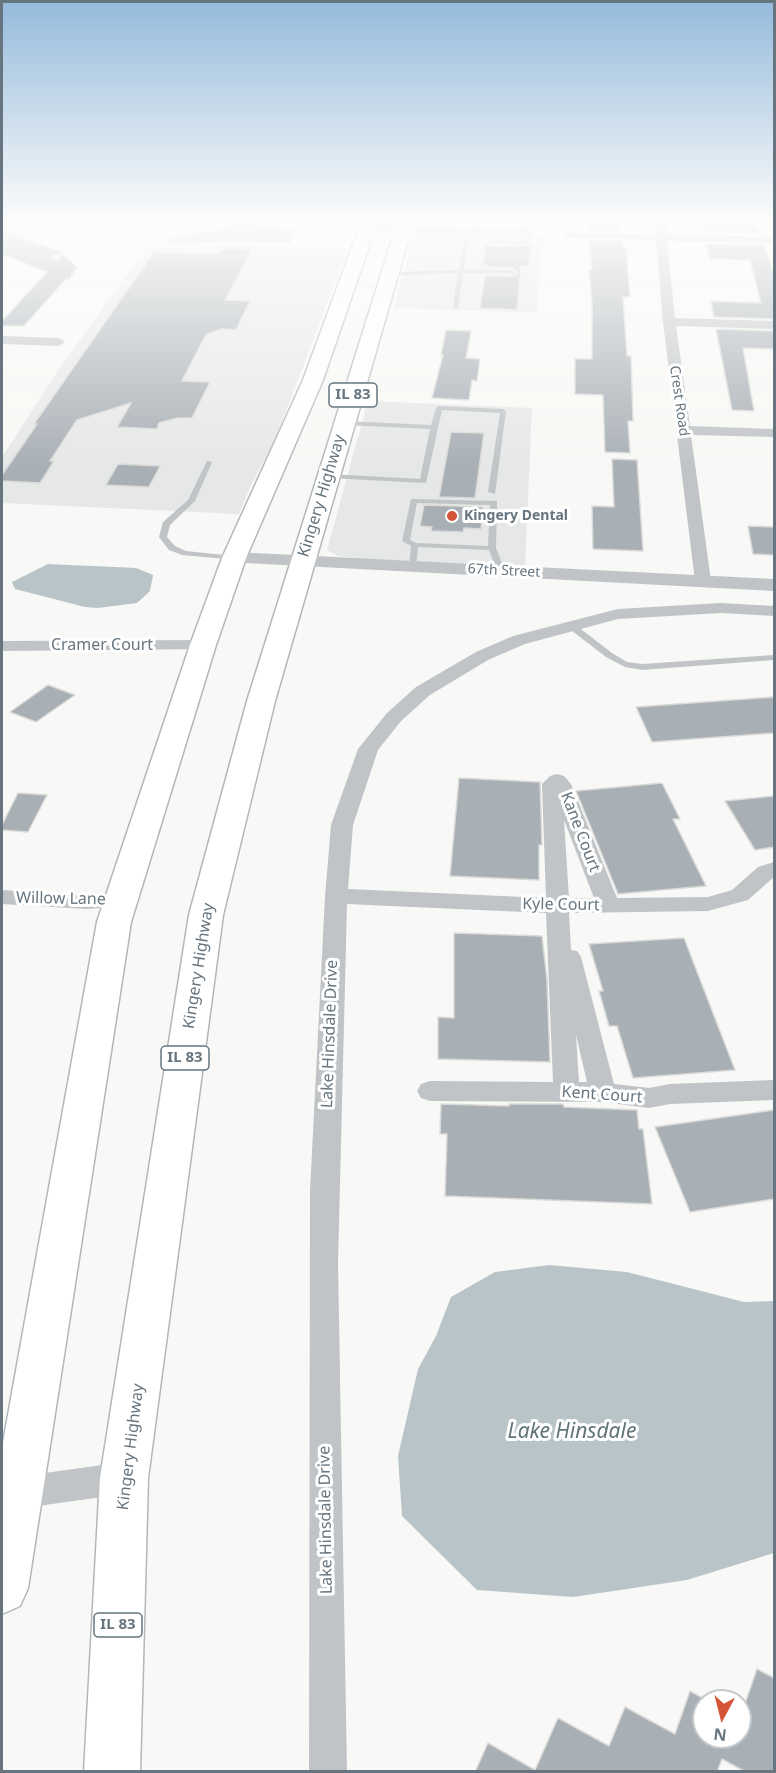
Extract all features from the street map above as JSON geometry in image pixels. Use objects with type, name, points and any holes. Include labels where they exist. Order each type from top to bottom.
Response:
[{"type":"highway","name":"IL 83","points":[[2,1588],[9,1492],[120,900],[203,645],[234,558],[313,381],[341,303]]},
{"type":"highway","name":"Kingery Highway","points":[[112,1772],[124,1478],[206,915],[261,701],[302,561],[344,423],[386,303]]},
{"type":"street","name":"Crest Road","points":[[667,303],[703,581]]},
{"type":"street","points":[[669,322],[774,326]]},
{"type":"street","points":[[2,340],[59,342]]},
{"type":"street","points":[[683,430],[774,433]]},
{"type":"street","name":"67th Street","points":[[234,558],[774,585]]},
{"type":"street","name":"Lake Hinsdale Drive","points":[[328,1772],[322,1263],[336,896],[342,825],[368,749],[394,717],[423,691],[482,656],[519,640],[570,625],[618,615],[665,610],[721,608],[774,611]]},
{"type":"street","name":"Cramer Court","points":[[2,646],[203,645]]},
{"type":"street","name":"Kane Court","points":[[566,1092],[552,784],[557,780],[561,784],[608,905]]},
{"type":"street","name":"Kyle Court","points":[[336,896],[556,906],[708,904],[729,900],[740,895],[766,872],[774,868]]},
{"type":"street","name":"Willow Lane","points":[[2,897],[86,902],[120,900]]},
{"type":"street","name":"Kane Court","points":[[556,906],[603,1092]]},
{"type":"street","name":"Kent Court","points":[[430,1091],[603,1092],[649,1098],[670,1094],[774,1090]]},
{"type":"street","points":[[9,1492],[124,1478]]},
{"type":"lane","points":[[456,307],[457,303]]},
{"type":"lane","points":[[328,476],[423,481],[439,408],[503,411],[492,492]]},
{"type":"lane","points":[[344,423],[434,427]]},
{"type":"lane","points":[[209,462],[191,501],[166,525],[163,537],[172,548],[185,553],[234,558]]},
{"type":"lane","points":[[492,548],[415,545],[406,540],[414,501],[494,503],[492,548],[501,571]]},
{"type":"lane","points":[[412,567],[415,545]]},
{"type":"lane","points":[[570,625],[624,664],[642,667],[774,658]]},
{"type":"shaded area","points":[[107,303],[327,303],[275,440],[251,485],[239,514],[2,503],[2,457],[59,369]]},
{"type":"shaded area","points":[[395,303],[538,303],[537,313],[394,308]]},
{"type":"shaded area","points":[[368,401],[532,408],[525,567],[366,559],[338,556],[327,550]]},
{"type":"water","points":[[48,564],[136,568],[153,575],[150,591],[137,603],[98,608],[85,607],[15,589],[12,582]]},
{"type":"water","name":"Lake Hinsdale","points":[[549,1265],[627,1272],[744,1302],[774,1301],[774,1553],[687,1580],[573,1597],[477,1590],[402,1516],[398,1456],[418,1369],[436,1336],[451,1297],[495,1272]]},
{"type":"building","points":[[19,303],[45,303],[24,326],[2,326],[2,321]]},
{"type":"building","points":[[119,303],[249,303],[236,330],[222,329],[207,334],[182,381],[210,382],[192,418],[177,418],[159,423],[157,429],[117,427],[131,403],[77,420],[50,461],[54,461],[40,483],[2,481],[2,475],[37,424],[34,424]]},
{"type":"building","points":[[481,303],[518,303],[517,310],[480,308]]},
{"type":"building","points":[[592,303],[623,303],[627,356],[631,356],[633,421],[628,421],[630,453],[605,452],[603,395],[575,394],[575,359],[592,359]]},
{"type":"building","points":[[711,303],[755,303],[774,303],[774,319],[714,317]]},
{"type":"building","points":[[716,329],[774,331],[774,349],[743,348],[754,411],[732,410]]},
{"type":"building","points":[[446,330],[471,331],[466,358],[480,359],[477,381],[472,380],[469,400],[432,398],[443,355],[441,355]]},
{"type":"building","points":[[451,432],[484,433],[475,498],[439,497]]},
{"type":"building","points":[[612,459],[637,460],[643,551],[593,549],[592,506],[614,507]]},
{"type":"building","points":[[118,464],[160,466],[149,487],[106,485]]},
{"type":"building","name":"Kingery Dental","points":[[424,505],[483,507],[481,529],[464,528],[463,532],[431,531],[432,527],[420,526]]},
{"type":"building","points":[[748,526],[774,527],[774,555],[753,554]]},
{"type":"building","points":[[48,685],[75,695],[36,722],[10,712]]},
{"type":"building","points":[[774,697],[774,733],[652,742],[636,707]]},
{"type":"building","points":[[459,778],[540,782],[542,845],[539,845],[539,880],[450,876]]},
{"type":"building","points":[[662,783],[680,819],[673,819],[706,886],[618,894],[576,791]]},
{"type":"building","points":[[18,793],[47,795],[28,832],[2,830],[2,825]]},
{"type":"building","points":[[774,796],[774,847],[755,850],[725,801]]},
{"type":"building","points":[[454,933],[542,936],[547,980],[550,1062],[438,1059],[438,1017],[454,1018]]},
{"type":"building","points":[[684,938],[735,1070],[633,1078],[617,1026],[609,1026],[599,991],[603,991],[589,944]]},
{"type":"building","points":[[441,1104],[509,1106],[509,1104],[563,1104],[564,1107],[637,1110],[639,1129],[643,1129],[652,1204],[445,1196],[447,1134],[440,1134]]},
{"type":"building","points":[[774,1110],[774,1199],[690,1212],[655,1127]]},
{"type":"building","points":[[757,1669],[774,1678],[774,1772],[746,1772],[722,1759],[717,1772],[475,1772],[488,1743],[535,1770],[558,1718],[609,1746],[625,1707],[675,1734],[690,1691],[692,1692],[692,1749],[752,1749],[752,1689],[750,1689]]},
{"type":"place","name":"Kingery Dental","points":[[452,516]]}]
